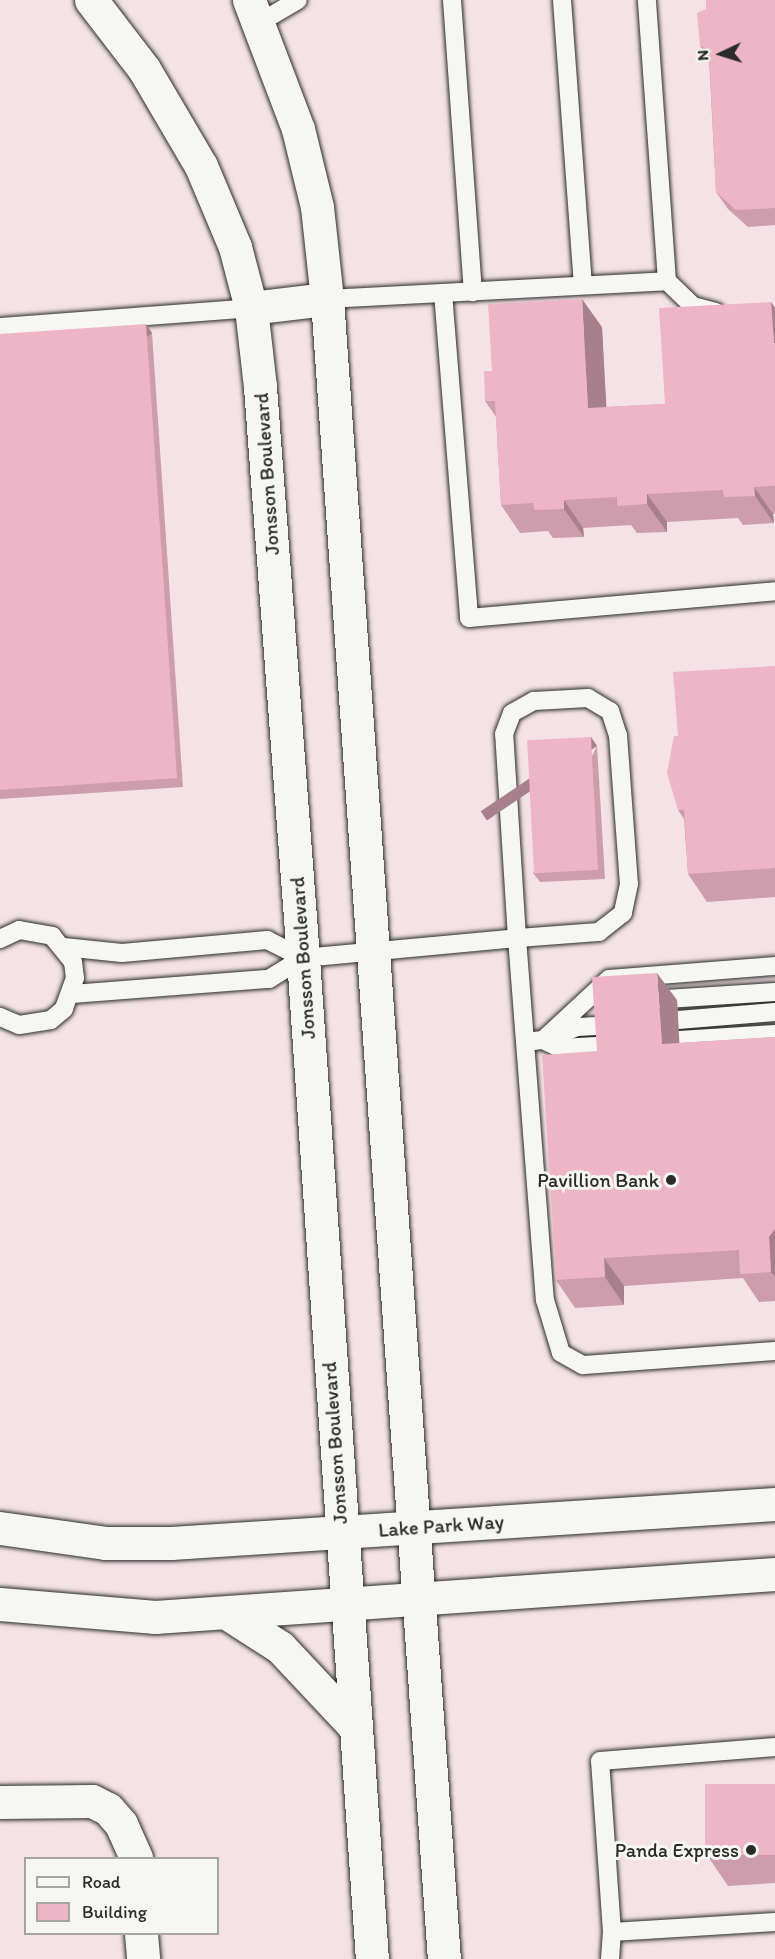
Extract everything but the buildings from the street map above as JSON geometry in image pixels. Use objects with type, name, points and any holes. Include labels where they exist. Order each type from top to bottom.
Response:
[{"type":"street","name":"Jonsson Boulevard","points":[[91,0],[144,69],[201,166],[235,247],[251,308],[260,387],[303,958],[372,1959]]},
{"type":"street","points":[[254,11],[298,129],[316,207],[327,300],[444,1959]]},
{"type":"street","points":[[251,308],[327,300]]},
{"type":"street","name":"Lake Park Way","points":[[0,1528],[105,1543],[341,1533],[775,1504]]},
{"type":"street","points":[[0,1604],[155,1617],[775,1574]]},
{"type":"street","points":[[227,1613],[280,1647],[355,1727]]},
{"type":"street","points":[[0,1802],[64,1798],[92,1801],[108,1809],[121,1824],[136,1857]]},
{"type":"street","points":[[141,1935],[143,1959]]},
{"type":"lane","points":[[254,11],[298,0]]},
{"type":"lane","points":[[452,0],[473,292]]},
{"type":"lane","points":[[562,0],[583,284]]},
{"type":"lane","points":[[647,0],[667,281],[693,306],[731,314]]},
{"type":"lane","points":[[327,300],[667,281]]},
{"type":"lane","points":[[442,293],[469,618],[775,591]]},
{"type":"lane","points":[[0,327],[251,308]]},
{"type":"lane","points":[[72,994],[269,979],[303,958],[372,950],[517,938],[599,932],[623,913],[629,884],[618,735],[610,711],[588,698],[534,701],[512,713],[504,734],[517,938],[534,1041],[545,1300],[561,1353],[584,1365],[775,1351]]},
{"type":"lane","points":[[0,939],[19,930],[36,930],[52,936],[64,947],[73,962],[72,994],[51,1020],[36,1025],[19,1025],[0,1017]]},
{"type":"lane","points":[[64,947],[122,953],[267,940],[303,958]]},
{"type":"lane","points":[[534,1041],[609,979],[775,966]]},
{"type":"lane","points":[[633,1001],[775,992]]},
{"type":"lane","points":[[534,1041],[609,1003]]},
{"type":"lane","points":[[678,1020],[775,1012]]},
{"type":"lane","points":[[534,1041],[577,1027],[613,1025]]},
{"type":"lane","points":[[680,1041],[775,1034]]},
{"type":"lane","points":[[534,1041],[560,1048],[614,1045]]},
{"type":"lane","points":[[534,1041],[572,1067]]},
{"type":"lane","points":[[610,1959],[612,1932],[600,1761],[775,1747]]},
{"type":"lane","points":[[612,1932],[775,1922]]},
{"type":"place","name":"Pavillion Bank","points":[[671,1180]]},
{"type":"place","name":"Panda Express","points":[[751,1850]]}]
